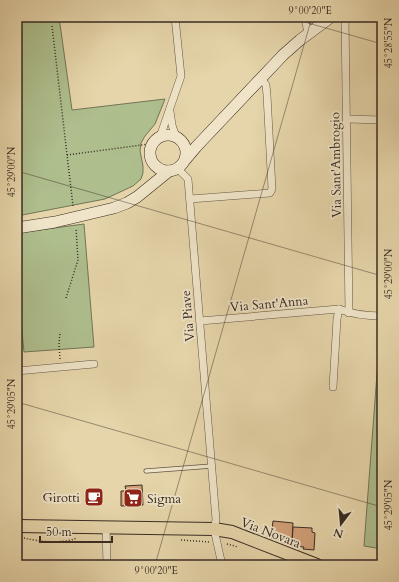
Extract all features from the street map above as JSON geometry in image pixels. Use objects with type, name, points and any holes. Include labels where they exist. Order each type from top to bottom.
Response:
[{"type":"main road","name":"Via Novara","points":[[17,526],[214,529],[232,532],[317,565]]},
{"type":"street","points":[[170,107],[172,125],[178,139],[185,147],[186,154],[177,167],[160,169],[154,164],[150,155],[150,150],[170,107],[181,76],[175,17]]},
{"type":"street","points":[[305,17],[308,34]]},
{"type":"street","points":[[17,228],[75,218],[127,204],[177,167],[283,55],[331,17]]},
{"type":"street","name":"Via Sant'Ambrogio","points":[[345,17],[349,313]]},
{"type":"street","points":[[190,199],[270,193],[272,189],[268,95],[266,85],[262,78]]},
{"type":"street","points":[[347,119],[382,120]]},
{"type":"street","points":[[156,138],[170,135],[178,139],[196,139],[208,134]]},
{"type":"street","points":[[147,188],[154,164]]},
{"type":"street","name":"Via Piave","points":[[177,167],[188,179],[212,466],[216,520],[214,529],[222,565]]},
{"type":"street","points":[[333,387],[337,319],[339,309]]},
{"type":"street","name":"Via Sant'Anna","points":[[200,321],[339,309],[349,313],[367,316],[382,316]]},
{"type":"street","points":[[17,371],[94,364]]},
{"type":"street","points":[[382,488],[382,503]]},
{"type":"street","points":[[106,527],[107,565]]},
{"type":"lane","points":[[146,470],[212,466]]},
{"type":"path","points":[[52,26],[75,218],[78,260],[66,298]]},
{"type":"path","points":[[67,155],[149,144],[156,138]]},
{"type":"path","points":[[60,332],[59,350],[61,366]]},
{"type":"path","points":[[23,538],[35,541],[68,541],[81,537]]},
{"type":"path","points":[[179,540],[217,542],[240,548]]},
{"type":"green space","points":[[17,17],[59,17],[72,110],[165,99],[155,124],[141,143],[140,151],[143,173],[141,179],[133,186],[105,199],[17,216]]},
{"type":"green space","points":[[84,224],[94,347],[24,352],[17,280],[17,233]]},
{"type":"green space","points":[[380,334],[382,334],[382,479],[379,487],[379,500],[382,510],[382,549],[364,546]]},
{"type":"building","points":[[142,485],[143,505],[121,506],[121,491],[126,491],[125,486]]},
{"type":"building","points":[[273,521],[293,523],[292,540],[271,538]]},
{"type":"building","points":[[293,527],[312,528],[312,532],[315,533],[314,550],[292,546]]},
{"type":"place","name":"Girotti","points":[[94,497]]},
{"type":"place","name":"Sigma","points":[[133,498]]}]
